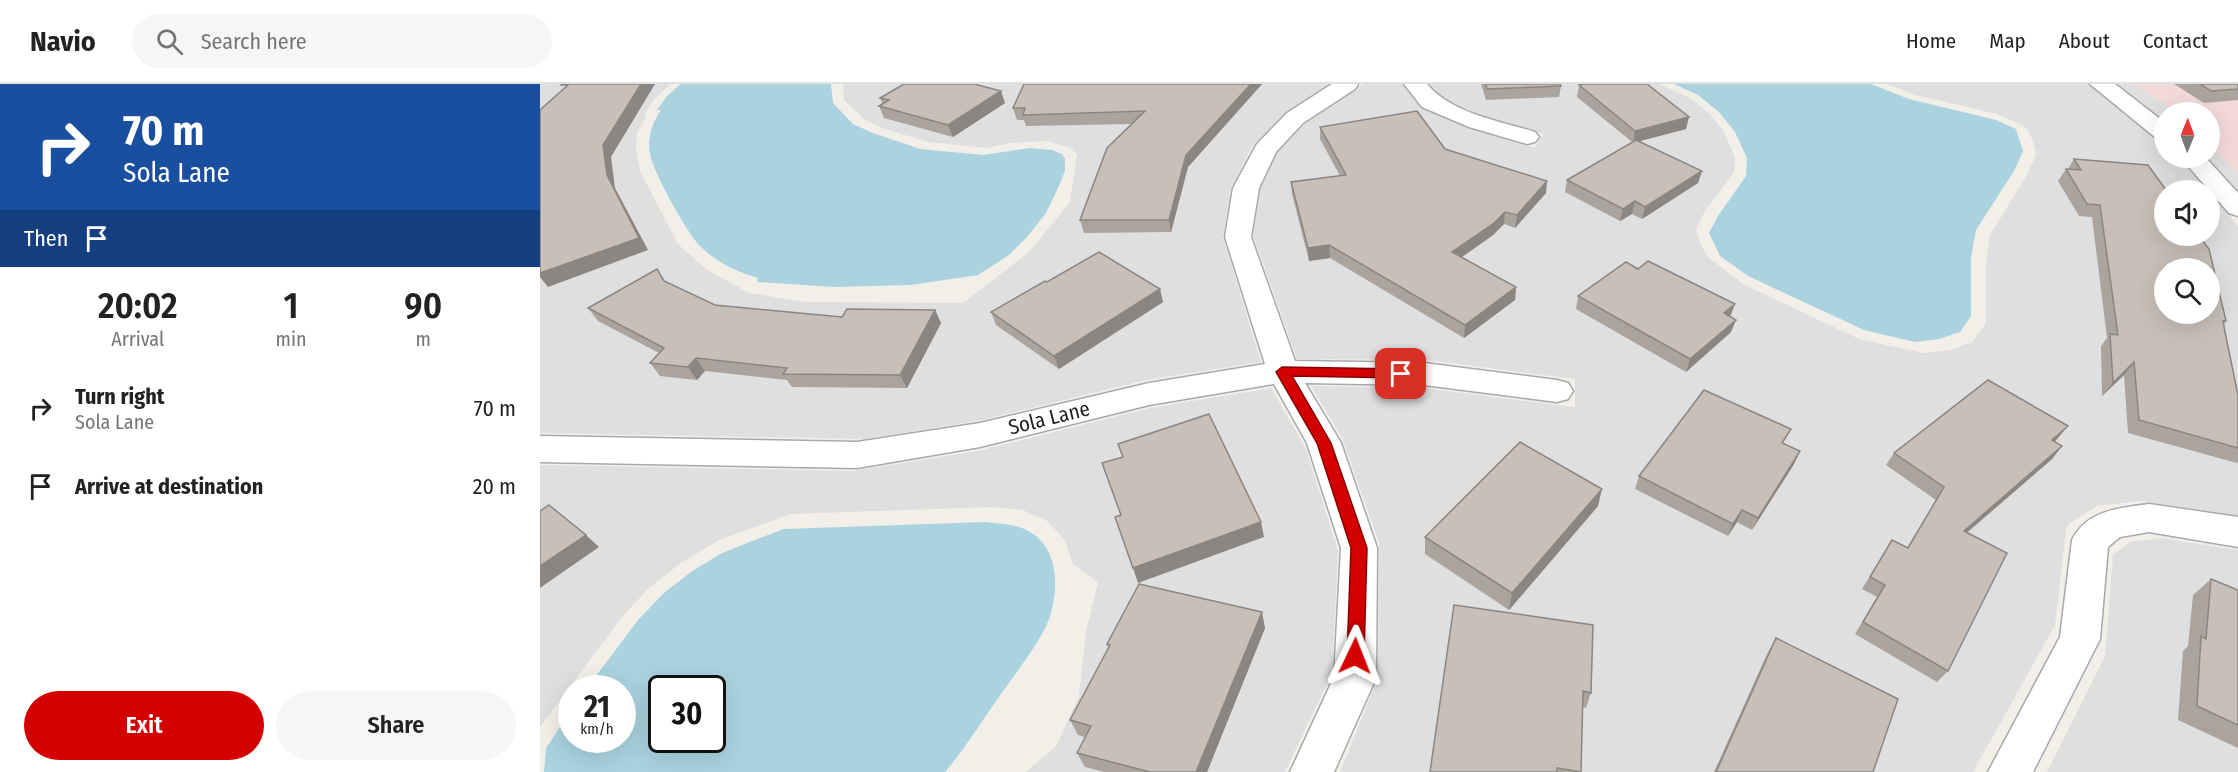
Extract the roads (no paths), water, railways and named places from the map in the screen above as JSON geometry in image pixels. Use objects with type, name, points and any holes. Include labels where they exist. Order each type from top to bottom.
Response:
[{"type":"street","points":[[1312,772],[1355,678],[1359,548],[1324,443],[1282,372],[1238,237],[1246,188],[1265,149],[1295,118],[1347,84]]},
{"type":"street","points":[[1415,84],[1430,102],[1477,122],[1527,137]]},
{"type":"street","points":[[2101,84],[2154,125]]},
{"type":"street","points":[[2202,168],[2238,208]]},
{"type":"street","name":"Sola Lane","points":[[540,449],[857,455],[980,435],[1149,394],[1282,372],[1424,374],[1557,391]]},
{"type":"street","points":[[2010,772],[2080,639],[2090,540],[2111,524],[2149,519],[2238,532]]},
{"type":"water","points":[[681,84],[831,84],[833,103],[853,124],[873,133],[920,149],[983,155],[1030,148],[1052,150],[1062,154],[1065,159],[1065,171],[1046,213],[1027,237],[1009,255],[978,275],[911,285],[834,287],[757,282],[758,278],[728,266],[701,247],[680,217],[653,163],[649,142],[653,125],[661,110],[657,110],[667,96]]},
{"type":"water","points":[[1674,84],[1871,84],[1909,99],[1996,120],[2016,129],[2023,151],[2014,171],[1976,230],[1971,258],[1971,316],[1960,332],[1939,339],[1915,342],[1864,330],[1748,276],[1720,256],[1709,233],[1746,176],[1747,158],[1735,132],[1719,112],[1698,95]]},
{"type":"water","points":[[986,522],[1020,527],[1040,540],[1047,550],[1055,574],[1054,600],[1047,624],[1038,642],[945,772],[544,772],[546,748],[558,730],[558,753],[636,753],[636,675],[597,675],[638,620],[664,593],[691,572],[720,554],[784,529]]}]
